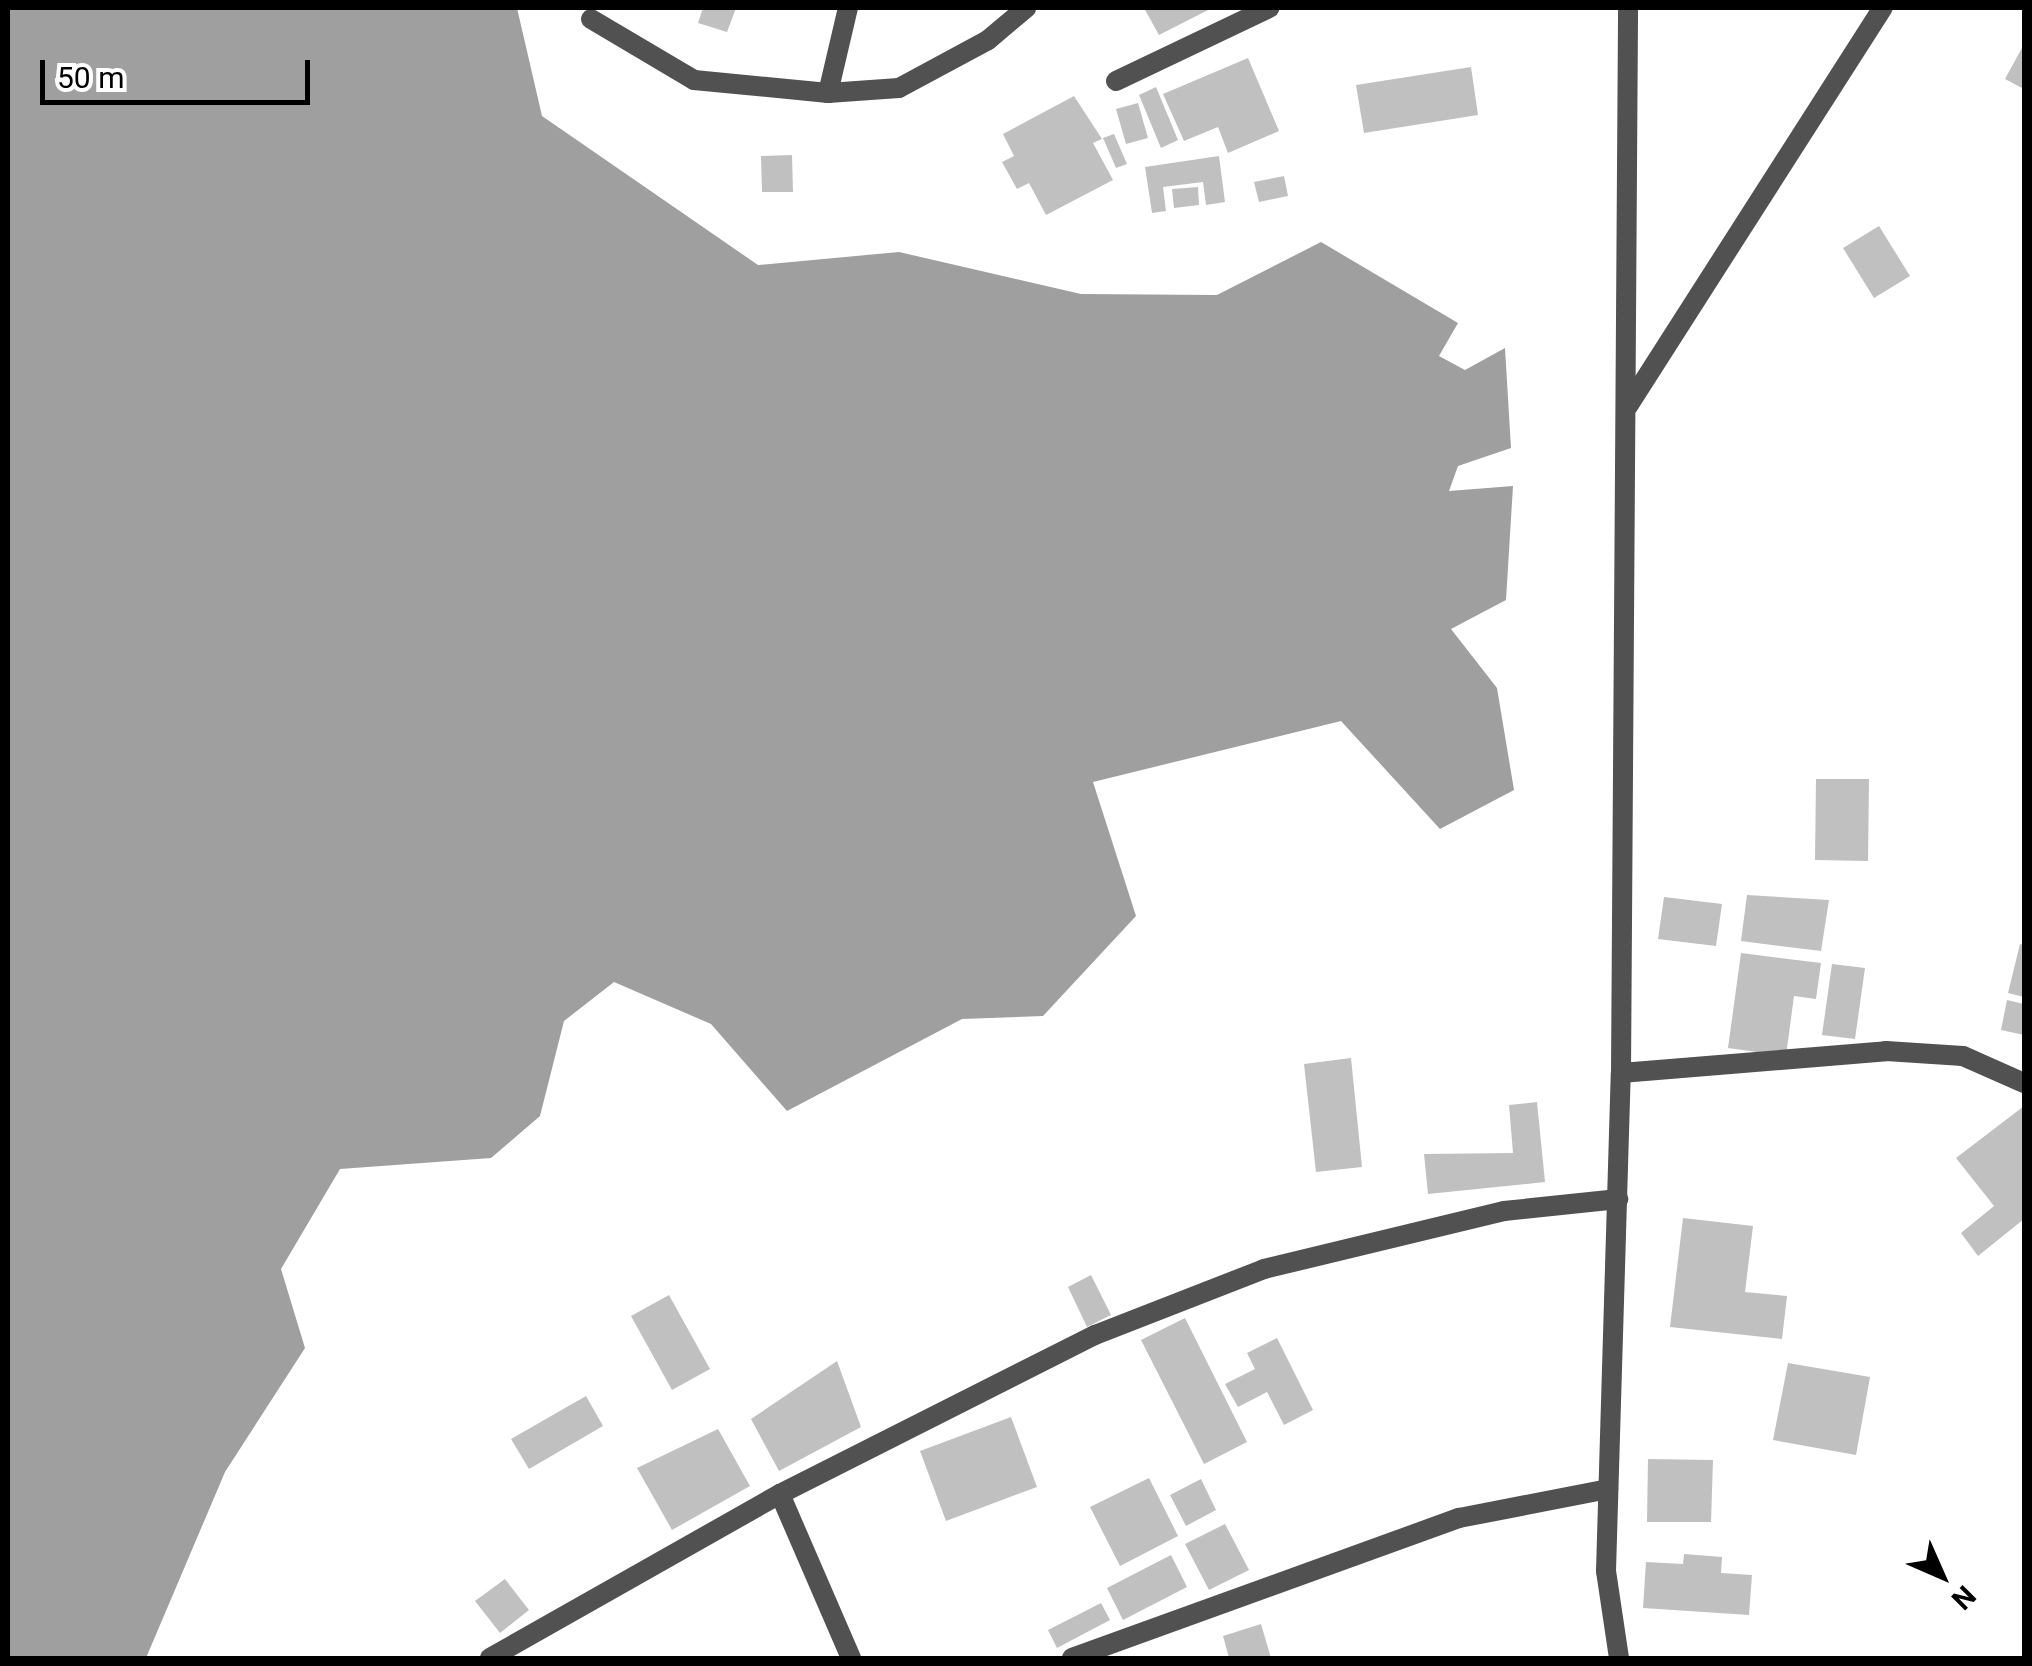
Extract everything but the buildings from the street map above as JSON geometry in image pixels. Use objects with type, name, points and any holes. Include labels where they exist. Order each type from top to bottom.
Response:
[{"type":"street","points":[[828,94],[848,8]]},
{"type":"street","points":[[590,19],[694,80],[828,94],[899,88],[988,40],[1026,8]]},
{"type":"street","points":[[1116,81],[1269,8]]},
{"type":"street","points":[[1620,1658],[1606,1571],[1621,1073],[1628,8]]},
{"type":"street","points":[[1627,408],[1884,8]]},
{"type":"street","points":[[1621,1073],[1745,1070],[1886,1051],[1963,1056],[2024,1083]]},
{"type":"street","points":[[490,1658],[780,1494],[1096,1334],[1264,1269],[1504,1211],[1618,1199]]},
{"type":"street","points":[[1072,1658],[1460,1518],[1608,1490]]},
{"type":"street","points":[[780,1494],[852,1658]]},
{"type":"shaded area","points":[[8,8],[517,8],[542,116],[758,265],[899,252],[1081,294],[1217,295],[1321,242],[1458,323],[1439,356],[1465,370],[1505,348],[1511,448],[1458,466],[1449,491],[1513,486],[1506,600],[1451,629],[1497,688],[1514,790],[1440,829],[1341,721],[1093,782],[1136,916],[1043,1016],[962,1019],[787,1111],[711,1024],[614,982],[564,1021],[540,1116],[491,1158],[340,1169],[281,1269],[305,1348],[225,1472],[146,1658],[8,1658]]}]
